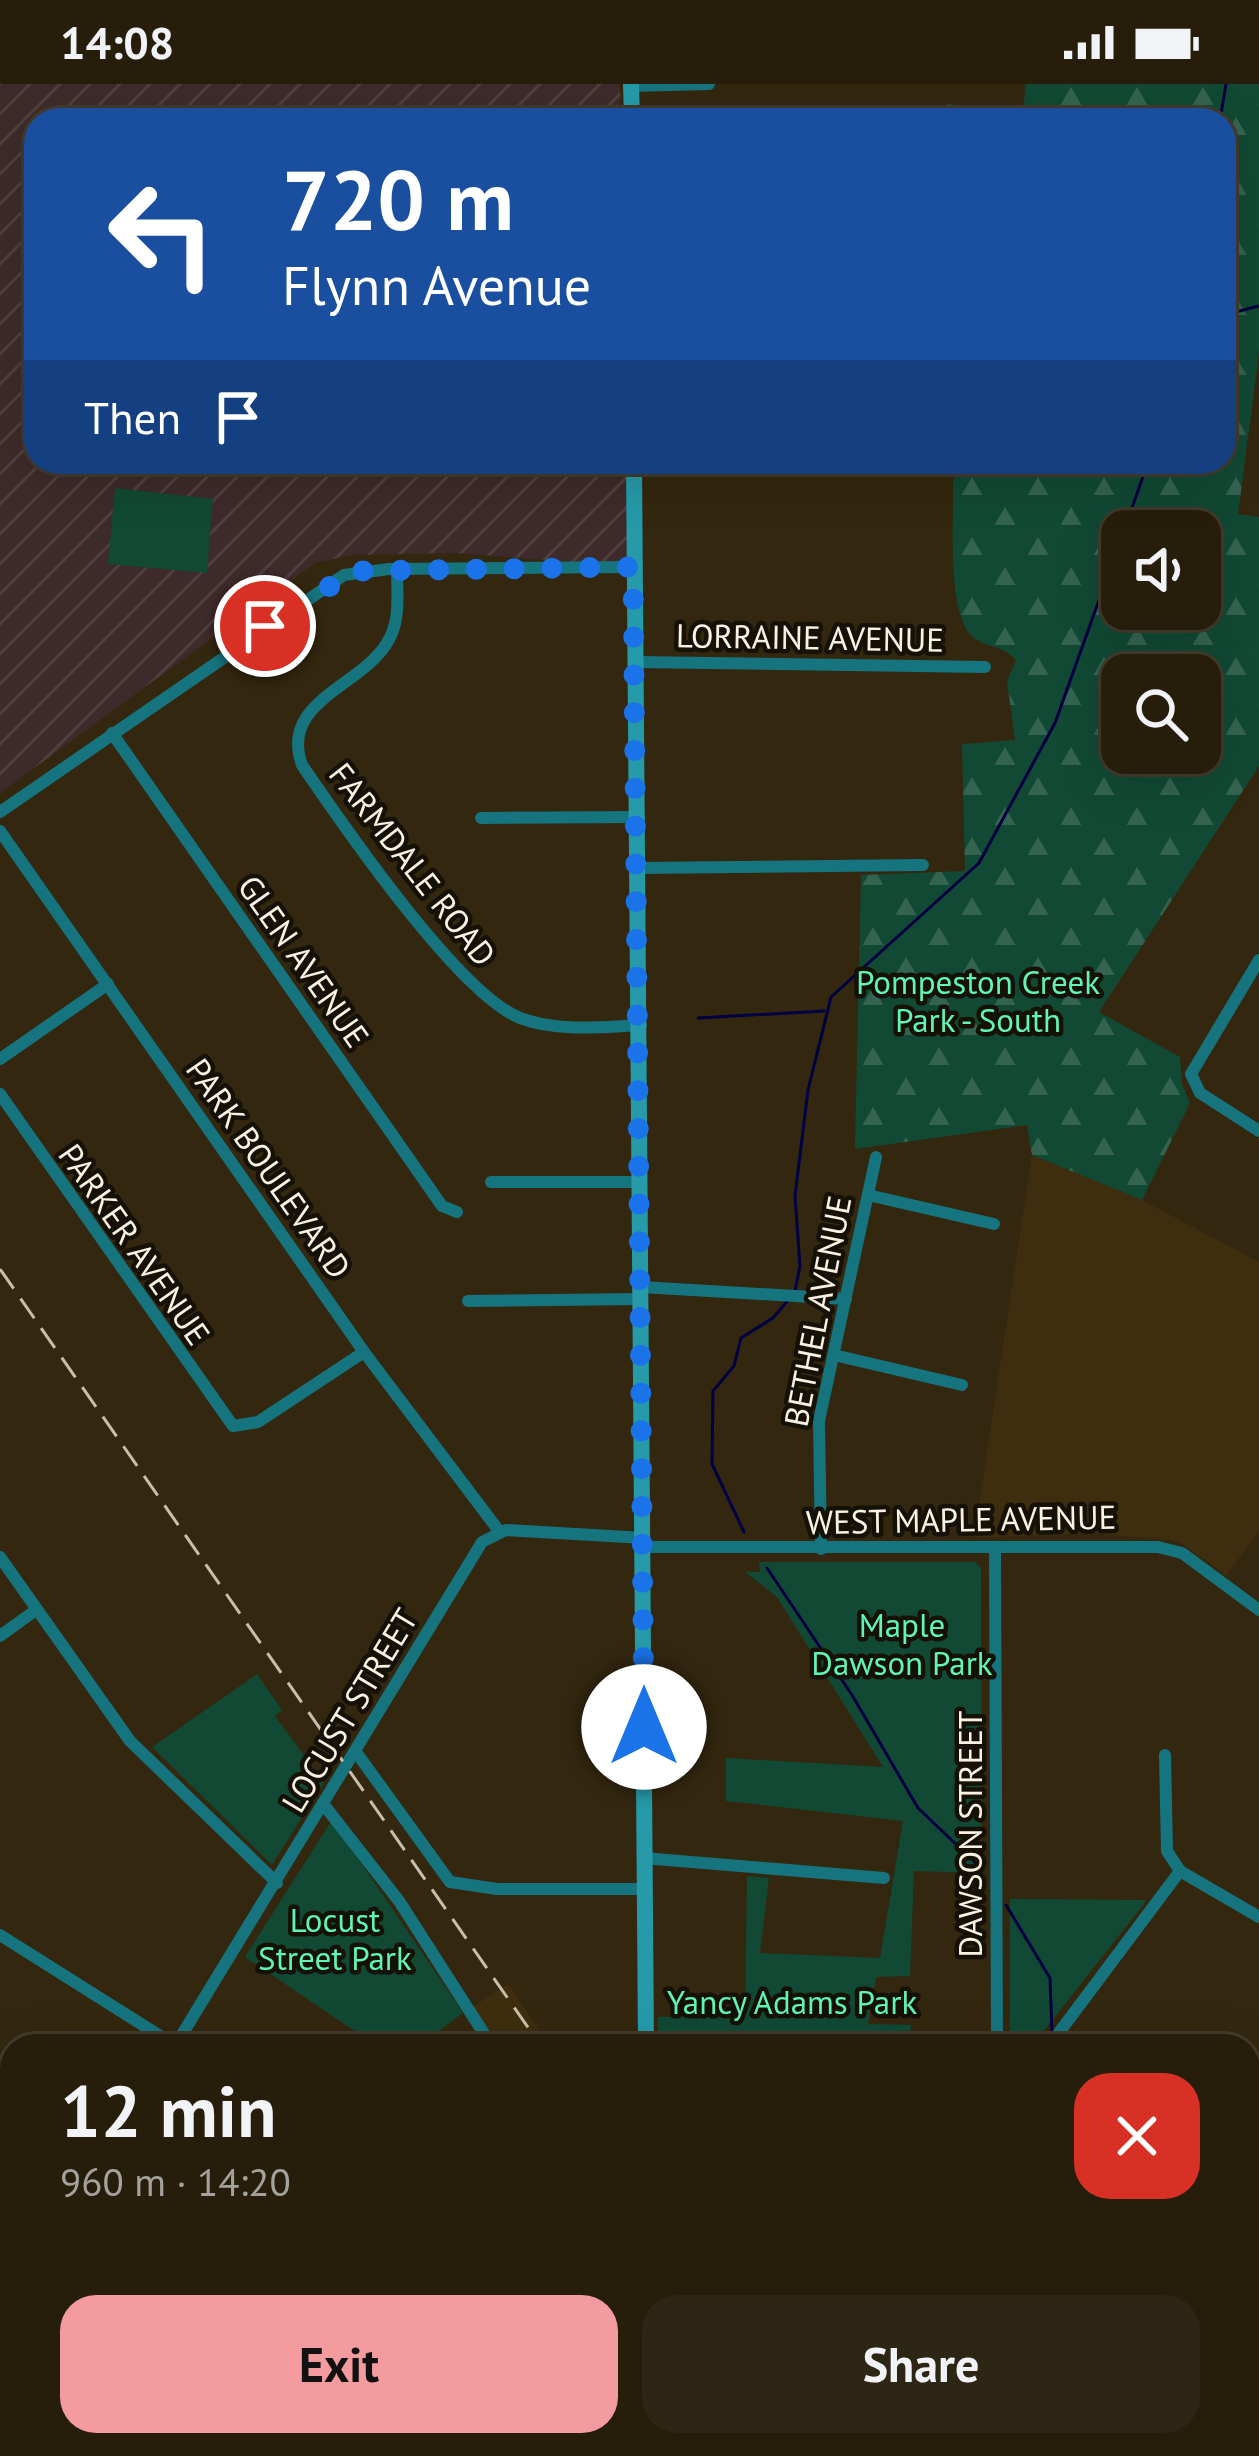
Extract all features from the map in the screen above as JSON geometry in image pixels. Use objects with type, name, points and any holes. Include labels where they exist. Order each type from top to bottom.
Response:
[{"type":"main road","points":[[634,474],[646,2034]]},
{"type":"street","points":[[632,85],[709,84]]},
{"type":"street","points":[[0,812],[326,585],[355,571],[633,567]]},
{"type":"street","name":"FARMDALE ROAD","points":[[397,569],[397,614],[389,640],[304,718],[296,740],[302,765],[446,955],[484,997],[538,1023],[640,1025]]},
{"type":"street","name":"LORRAINE AVENUE","points":[[635,662],[985,667]]},
{"type":"street","name":"GLEN AVENUE","points":[[112,733],[442,1206],[457,1212]]},
{"type":"street","points":[[481,818],[639,817]]},
{"type":"street","name":"PARK BOULEVARD","points":[[0,831],[364,1352],[499,1532]]},
{"type":"street","points":[[639,868],[923,865]]},
{"type":"street","points":[[1259,960],[1191,1074],[1200,1093],[1259,1131]]},
{"type":"street","points":[[0,1059],[108,984]]},
{"type":"street","name":"PARKER AVENUE","points":[[0,1094],[227,1422],[242,1428],[258,1422],[364,1352]]},
{"type":"street","name":"BETHEL AVENUE","points":[[820,1549],[818,1435],[876,1157]]},
{"type":"street","points":[[491,1182],[641,1182]]},
{"type":"street","points":[[868,1195],[994,1224]]},
{"type":"street","points":[[468,1300],[641,1293],[846,1299]]},
{"type":"street","points":[[834,1355],[962,1385]]},
{"type":"street","points":[[499,1532],[644,1542]]},
{"type":"street","name":"LOCUST STREET","points":[[183,2034],[476,1550],[499,1532]]},
{"type":"street","name":"WEST MAPLE AVENUE","points":[[644,1542],[820,1549],[1158,1546],[1182,1553],[1257,1605]]},
{"type":"street","name":"DAWSON STREET","points":[[995,1550],[997,2034]]},
{"type":"street","points":[[0,1558],[130,1741],[277,1883]]},
{"type":"street","points":[[0,1636],[37,1610]]},
{"type":"street","points":[[356,1752],[450,1882],[496,1888],[642,1889]]},
{"type":"street","points":[[1166,1755],[1167,1851],[1180,1871],[1259,1917]]},
{"type":"street","points":[[324,1805],[400,1901],[484,2034]]},
{"type":"street","points":[[643,1858],[884,1878]]},
{"type":"street","points":[[1057,2034],[1180,1871]]},
{"type":"street","points":[[0,1936],[156,2034]]},
{"type":"shaded area","points":[[0,84],[620,84],[621,108],[24,108],[24,474],[630,474],[633,567],[456,553],[352,555],[315,563],[0,793]]},
{"type":"shaded area","points":[[1032,1155],[1142,1200],[1259,1262],[1259,1532],[1226,1575],[1178,1541],[1090,1533],[974,1538]]},
{"type":"shaded area","points":[[508,1984],[542,2034],[476,2034],[463,2013]]},
{"type":"green space","name":"Pompeston Creek Park - South","points":[[1026,84],[1259,84],[1259,353],[1238,514],[1259,517],[1259,766],[1099,1012],[1180,1057],[1182,1084],[1190,1103],[1142,1200],[1032,1155],[1027,1125],[855,1149],[861,875],[965,871],[962,744],[1015,740],[1007,681],[1016,661],[969,633],[957,602],[953,481],[957,474],[1236,474],[1236,108],[1023,108]]},
{"type":"green space","points":[[115,488],[213,499],[207,573],[108,564]]},
{"type":"green space","name":"Maple Dawson Park","points":[[759,1562],[975,1562],[981,1568],[982,1873],[914,1871],[910,1976],[876,1977],[868,2024],[911,2025],[911,2034],[658,2034],[658,2017],[745,2015],[747,1876],[769,1878],[760,1953],[880,1958],[903,1821],[726,1801],[726,1758],[883,1767],[777,1597],[745,1572],[760,1572]]},
{"type":"green space","name":"Locust Street Park","points":[[257,1674],[282,1710],[275,1716],[324,1782],[272,1865],[152,1747]]},
{"type":"green space","name":"Locust Street Park","points":[[332,1820],[463,2013],[434,2034],[359,2034],[245,1957]]},
{"type":"green space","points":[[1010,1899],[1147,1900],[1041,2034],[1010,2034]]},
{"type":"waterway","points":[[1222,108],[1226,84]]},
{"type":"waterway","points":[[1236,312],[1259,306]]},
{"type":"waterway","points":[[1131,510],[1144,474]]},
{"type":"waterway","points":[[795,1291],[800,1266],[795,1196],[808,1090],[831,997],[979,863],[1055,723],[1101,595]]},
{"type":"waterway","points":[[698,1018],[824,1011]]},
{"type":"waterway","points":[[744,1532],[712,1464],[713,1391],[734,1366],[741,1338],[773,1318],[789,1299]]},
{"type":"waterway","points":[[767,1568],[852,1695],[918,1808],[981,1868]]},
{"type":"waterway","points":[[1006,1905],[1050,1978],[1052,2033]]},
{"type":"railway","points":[[0,1269],[533,2034]]},
{"type":"route","points":[[265,626],[355,571],[633,567],[639,817],[644,1727]]},
{"type":"park label","name":"Yancy Adams Park","points":[[792,2001]]}]
